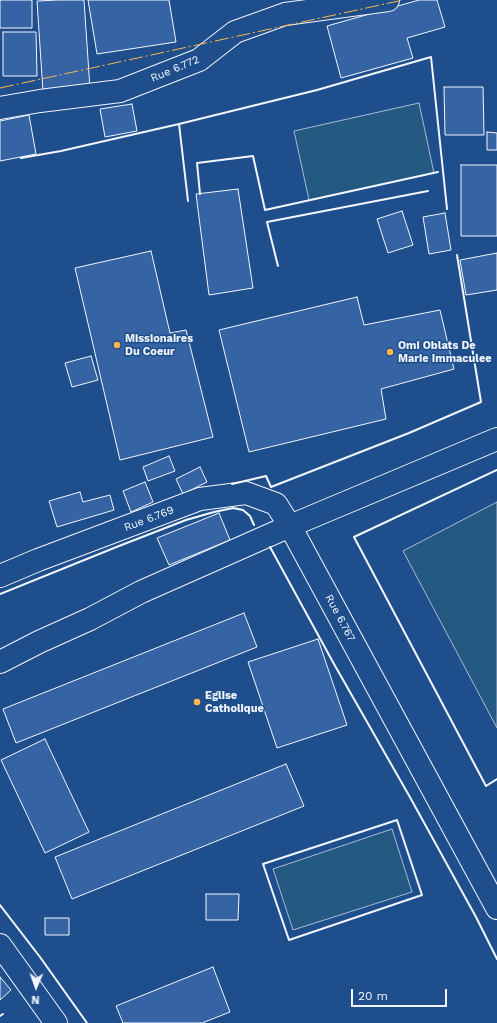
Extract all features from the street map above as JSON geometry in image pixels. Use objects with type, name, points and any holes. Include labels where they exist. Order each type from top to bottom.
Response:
[{"type":"street","name":"Rue 6.772","points":[[0,108],[40,101],[120,91],[199,60],[235,32],[285,14],[388,0]]},
{"type":"street","points":[[0,662],[39,642],[90,619],[141,592],[290,526],[497,439]]},
{"type":"street","name":"Rue 6.769","points":[[0,576],[38,560],[200,499],[246,493],[276,504],[290,526]]},
{"type":"street","name":"Rue 6.767","points":[[290,526],[497,908]]},
{"type":"street","points":[[0,944],[56,1023]]},
{"type":"shaded area","points":[[419,103],[434,173],[309,200],[294,131]]},
{"type":"shaded area","points":[[497,502],[497,728],[403,551]]},
{"type":"shaded area","points":[[392,829],[412,892],[293,930],[273,869]]},
{"type":"building","points":[[0,0],[32,0],[32,28],[0,28]]},
{"type":"building","points":[[84,0],[90,89],[43,92],[37,1]]},
{"type":"building","points":[[88,0],[169,0],[176,42],[97,54]]},
{"type":"building","points":[[419,0],[437,0],[445,27],[407,38],[413,58],[341,78],[327,26]]},
{"type":"building","points":[[3,32],[36,32],[37,76],[3,76]]},
{"type":"building","points":[[444,87],[483,87],[484,135],[445,135]]},
{"type":"building","points":[[132,104],[137,131],[105,137],[100,109]]},
{"type":"building","points":[[29,115],[36,154],[0,161],[0,121]]},
{"type":"building","points":[[487,132],[497,133],[497,150],[487,150]]},
{"type":"building","points":[[461,165],[497,165],[497,236],[461,236]]},
{"type":"building","points":[[238,189],[253,288],[209,295],[196,194]]},
{"type":"building","points":[[402,211],[413,245],[388,253],[377,219]]},
{"type":"building","points":[[445,213],[451,250],[429,254],[423,217]]},
{"type":"building","points":[[151,251],[170,333],[186,330],[213,437],[120,460],[75,268]]},
{"type":"building","points":[[497,253],[497,290],[466,295],[460,260]]},
{"type":"building","points":[[357,297],[364,325],[440,310],[454,369],[381,389],[386,419],[249,452],[219,330]]},
{"type":"building","points":[[91,356],[98,380],[72,387],[65,363]]},
{"type":"building","points":[[169,456],[175,471],[148,481],[143,467]]},
{"type":"building","points":[[200,467],[207,482],[183,494],[176,479]]},
{"type":"building","points":[[145,482],[153,502],[131,512],[123,491]]},
{"type":"building","points":[[80,492],[83,502],[110,495],[114,510],[57,527],[49,501]]},
{"type":"building","points":[[219,513],[230,540],[169,565],[157,538]]},
{"type":"building","points":[[244,613],[257,647],[16,743],[3,709]]},
{"type":"building","points":[[318,639],[347,725],[277,748],[248,662]]},
{"type":"building","points":[[45,739],[89,832],[45,853],[1,760]]},
{"type":"building","points":[[286,764],[304,806],[72,899],[55,857]]},
{"type":"building","points":[[206,894],[239,894],[238,920],[206,920]]},
{"type":"building","points":[[45,918],[69,918],[69,935],[45,935]]},
{"type":"building","points":[[213,967],[230,1012],[202,1023],[123,1023],[116,1006]]},
{"type":"building","points":[[0,977],[11,990],[0,1000]]},
{"type":"wall","points":[[21,158],[61,151],[179,124],[317,90],[431,57],[447,209]]},
{"type":"wall","points":[[179,124],[188,201]]},
{"type":"wall","points":[[200,194],[197,163],[253,156],[265,210],[438,172]]},
{"type":"wall","points":[[278,266],[267,222],[428,191]]},
{"type":"wall","points":[[232,484],[266,476],[271,487],[409,433],[481,402],[457,255]]},
{"type":"wall","points":[[497,470],[354,537],[486,786],[497,779]]},
{"type":"wall","points":[[0,594],[186,520],[214,512],[233,508],[243,510],[250,516],[254,525]]},
{"type":"wall","points":[[270,547],[334,664],[411,799],[476,917],[497,959]]},
{"type":"wall","points":[[397,820],[422,895],[289,940],[263,864],[397,820]]},
{"type":"wall","points":[[0,905],[40,957],[87,1023]]},
{"type":"power","points":[[0,88],[403,0]]},
{"type":"place","name":"Missionaires Du Coeur","points":[[117,345]]},
{"type":"place","name":"Omi Oblats De Marie Immaculee","points":[[390,352]]},
{"type":"place","name":"Eglise Catholique","points":[[197,702]]}]
